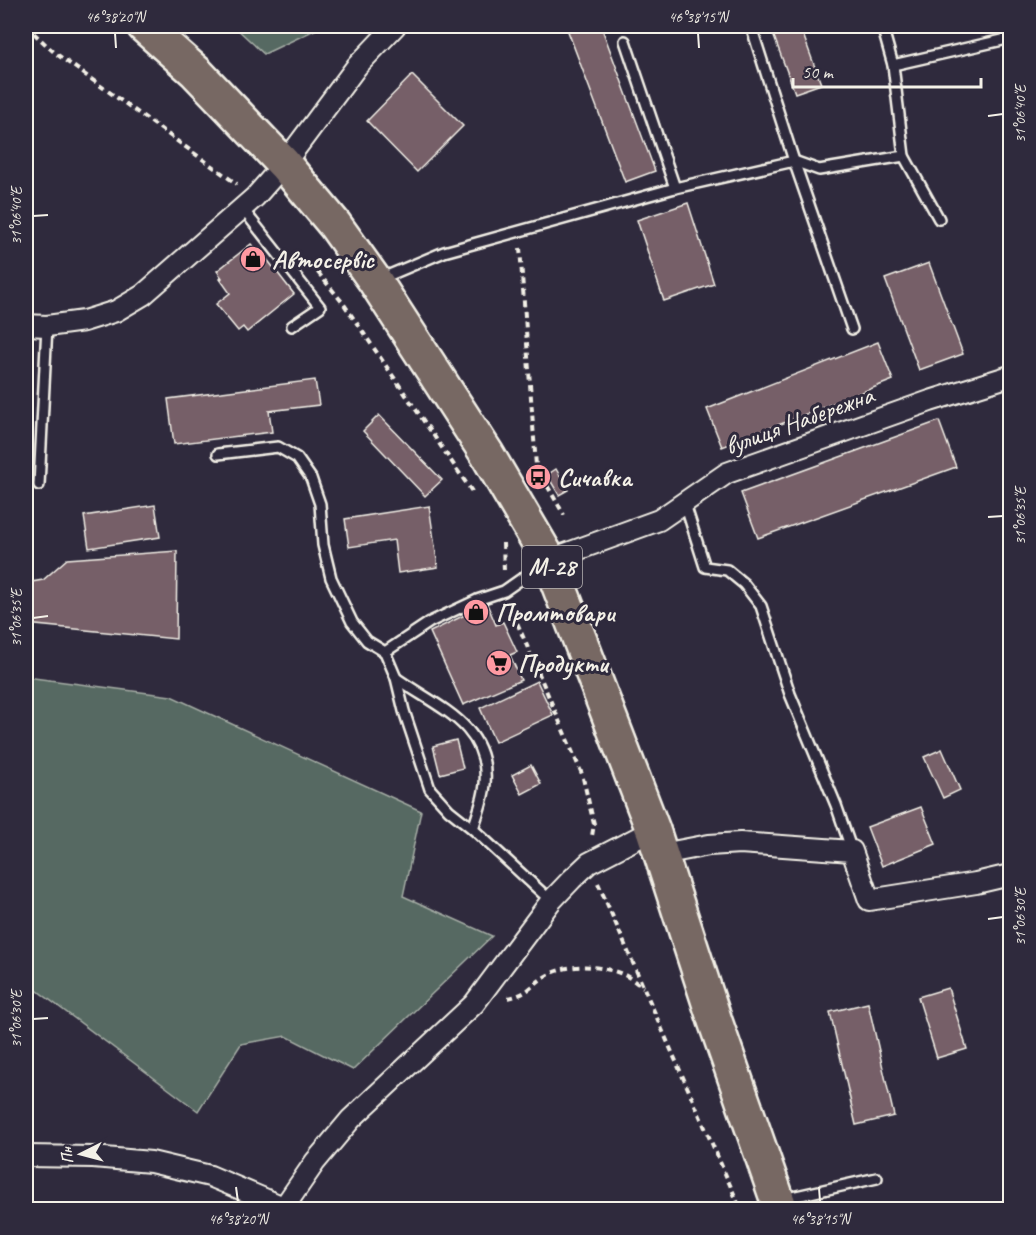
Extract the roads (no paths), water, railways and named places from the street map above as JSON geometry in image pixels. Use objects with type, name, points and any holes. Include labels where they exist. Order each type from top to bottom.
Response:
[{"type":"highway","name":"М-28","points":[[144,26],[195,72],[285,164],[335,225],[375,281],[487,454],[549,560],[658,842],[715,1021],[779,1205]]},
{"type":"street","points":[[26,325],[47,326],[84,321],[116,311],[143,295],[255,197],[285,164],[357,66],[395,26]]},
{"type":"street","name":"вулиця Набережна","points":[[549,560],[659,520],[728,473],[930,401],[1011,376]]},
{"type":"street","points":[[26,1156],[93,1157],[151,1162],[210,1176],[283,1208],[315,1162],[351,1119],[474,1004],[551,901],[589,863],[658,842],[709,845],[740,843],[852,851],[869,900],[976,883],[1011,875]]},
{"type":"lane","points":[[751,26],[794,161],[852,329]]},
{"type":"lane","points":[[882,26],[893,65],[904,156],[939,219]]},
{"type":"lane","points":[[893,65],[1007,39]]},
{"type":"lane","points":[[625,41],[675,188]]},
{"type":"lane","points":[[375,281],[444,252],[675,188],[794,161],[819,170],[904,156]]},
{"type":"lane","points":[[242,208],[320,307],[292,326]]},
{"type":"lane","points":[[39,485],[47,326]]},
{"type":"lane","points":[[218,454],[278,447],[297,458],[311,478],[320,504],[323,545],[331,578],[352,622],[367,641],[385,652],[396,678],[404,711],[430,789],[449,810],[551,901]]},
{"type":"lane","points":[[685,504],[705,567],[727,570],[744,584],[761,606],[790,694],[836,805],[852,851]]},
{"type":"lane","points":[[385,652],[430,622],[477,600],[504,591],[549,560]]},
{"type":"lane","points":[[396,678],[462,722],[477,740],[484,758],[485,786],[473,829]]},
{"type":"lane","points":[[779,1205],[877,1178]]},
{"type":"place","name":"Автосервіс","points":[[253,259]]},
{"type":"place","name":"Сичавка","points":[[538,477]]},
{"type":"place","name":"Промтовари","points":[[476,612]]},
{"type":"place","name":"Продукти","points":[[499,663]]}]
